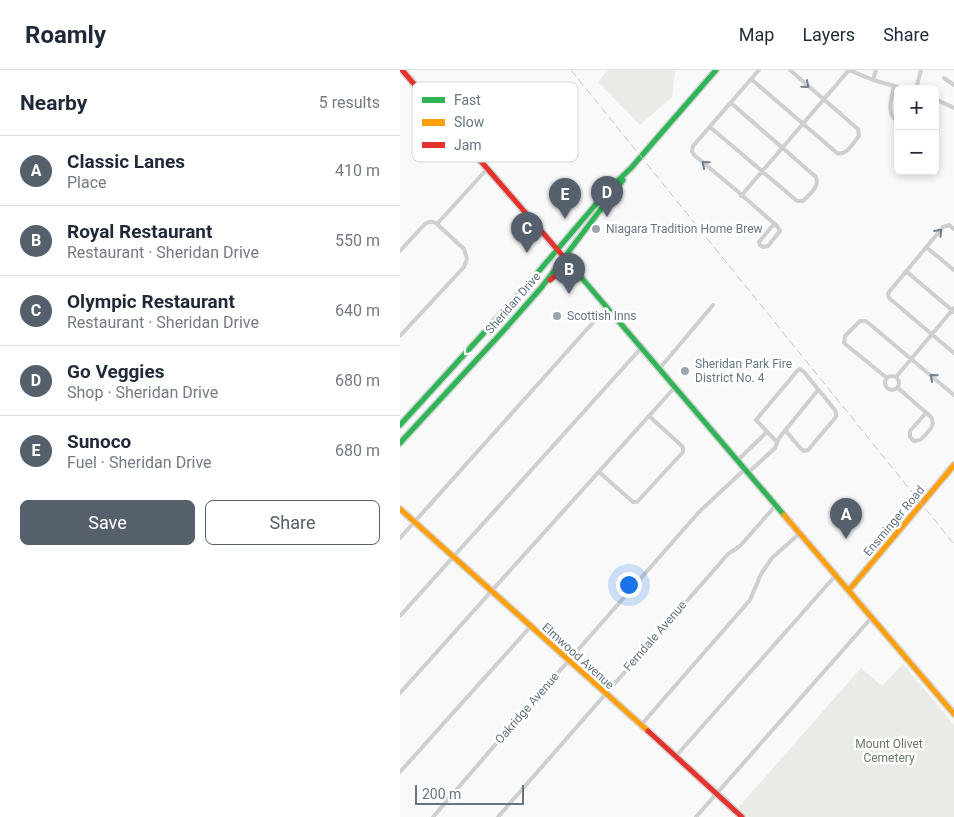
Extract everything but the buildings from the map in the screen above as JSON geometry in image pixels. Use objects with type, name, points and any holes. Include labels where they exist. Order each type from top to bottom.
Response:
[{"type":"main road","points":[[402,70],[412,82]]},
{"type":"main road","name":"Sheridan Drive","points":[[400,425],[496,320],[608,190],[631,168],[716,70]]},
{"type":"main road","points":[[481,162],[660,368],[954,714]]},
{"type":"main road","name":"Sheridan Drive","points":[[400,443],[541,288],[606,204],[631,168]]},
{"type":"main road","points":[[541,288],[561,271],[576,271]]},
{"type":"main road","points":[[496,320],[505,328]]},
{"type":"main road","points":[[433,390],[442,398]]},
{"type":"main road","name":"Ensminger Road","points":[[849,590],[954,465]]},
{"type":"main road","name":"Elmwood Avenue","points":[[400,510],[742,817]]},
{"type":"street","points":[[759,70],[693,146],[693,153],[741,196],[776,225],[780,229],[768,246],[762,247],[759,244],[760,240],[773,225],[776,225]]},
{"type":"street","points":[[751,79],[837,153],[845,152],[859,136],[859,131],[790,70]]},
{"type":"street","points":[[741,196],[849,70],[894,86],[890,113],[894,119]]},
{"type":"street","points":[[873,80],[876,70]]},
{"type":"street","points":[[917,85],[921,70]]},
{"type":"street","points":[[944,78],[954,85]]},
{"type":"street","points":[[939,101],[954,108]]},
{"type":"street","points":[[710,127],[795,200],[803,201],[816,186],[818,181],[816,176],[731,103]]},
{"type":"street","points":[[437,224],[487,169]]},
{"type":"street","points":[[400,251],[425,224],[430,222],[437,224],[464,249],[467,255],[467,262],[464,267],[400,336]]},
{"type":"street","points":[[954,229],[949,225],[944,226],[889,292],[888,296],[954,353]]},
{"type":"street","points":[[926,247],[954,270]]},
{"type":"street","points":[[896,377],[953,310],[906,271]]},
{"type":"street","points":[[660,368],[713,305]]},
{"type":"street","points":[[400,538],[607,307]]},
{"type":"street","points":[[886,378],[844,343],[845,336],[862,320],[866,321],[954,395]]},
{"type":"street","points":[[400,616],[642,347]]},
{"type":"street","points":[[777,442],[756,420],[798,370],[802,370],[836,413],[836,417],[810,449],[801,449],[786,430]]},
{"type":"street","points":[[886,378],[896,377]]},
{"type":"street","points":[[896,377],[899,380],[898,388]]},
{"type":"street","points":[[886,378],[885,384],[887,389],[898,388]]},
{"type":"street","points":[[400,693],[676,387]]},
{"type":"street","points":[[898,388],[926,413],[934,422],[920,440],[914,441],[910,437],[910,431],[926,413]]},
{"type":"street","name":"Oakridge Avenue","points":[[433,817],[699,512],[775,448],[777,442],[818,390]]},
{"type":"street","points":[[599,472],[636,503],[683,452],[683,447],[649,416]]},
{"type":"street","points":[[738,460],[767,432]]},
{"type":"street","name":"Ferndale Avenue","points":[[498,817],[728,554],[740,546],[776,505]]},
{"type":"street","points":[[641,725],[750,600],[761,574],[772,558],[800,533]]},
{"type":"street","points":[[676,756],[836,575]]},
{"type":"street","points":[[696,817],[872,617]]},
{"type":"street","points":[[400,772],[530,626]]},
{"type":"green space","points":[[608,70],[676,70],[672,97],[640,125],[598,82]]},
{"type":"green space","name":"Mount Olivet Cemetery","points":[[903,664],[954,725],[954,817],[748,817],[738,808],[861,668],[882,686]]},
{"type":"railway","points":[[571,70],[954,544]]},
{"type":"traffic: fast","points":[[400,425],[522,291],[608,190],[631,168],[716,70]]},
{"type":"traffic: fast","points":[[400,443],[541,288],[623,180]]},
{"type":"traffic: fast","points":[[569,263],[784,515]]},
{"type":"traffic: slow","points":[[849,590],[954,465]]},
{"type":"traffic: slow","points":[[400,509],[648,731]]},
{"type":"traffic: slow","points":[[784,515],[954,714]]},
{"type":"traffic: jam","points":[[402,70],[412,82]]},
{"type":"traffic: jam","points":[[482,162],[569,263]]},
{"type":"traffic: jam","points":[[550,280],[562,272],[576,271]]},
{"type":"traffic: jam","points":[[648,731],[742,817]]},
{"type":"place","name":"Go Veggies","points":[[607,217]]},
{"type":"place","name":"Sunoco","points":[[565,219]]},
{"type":"place","name":"Niagara Tradition Home Brew","points":[[596,229]]},
{"type":"place","name":"Olympic Restaurant","points":[[527,253]]},
{"type":"place","name":"Royal Restaurant","points":[[569,294]]},
{"type":"place","name":"Scottish Inns","points":[[557,316]]},
{"type":"place","name":"Sheridan Park Fire District No. 4","points":[[685,371]]},
{"type":"place","name":"Classic Lanes","points":[[846,539]]}]
